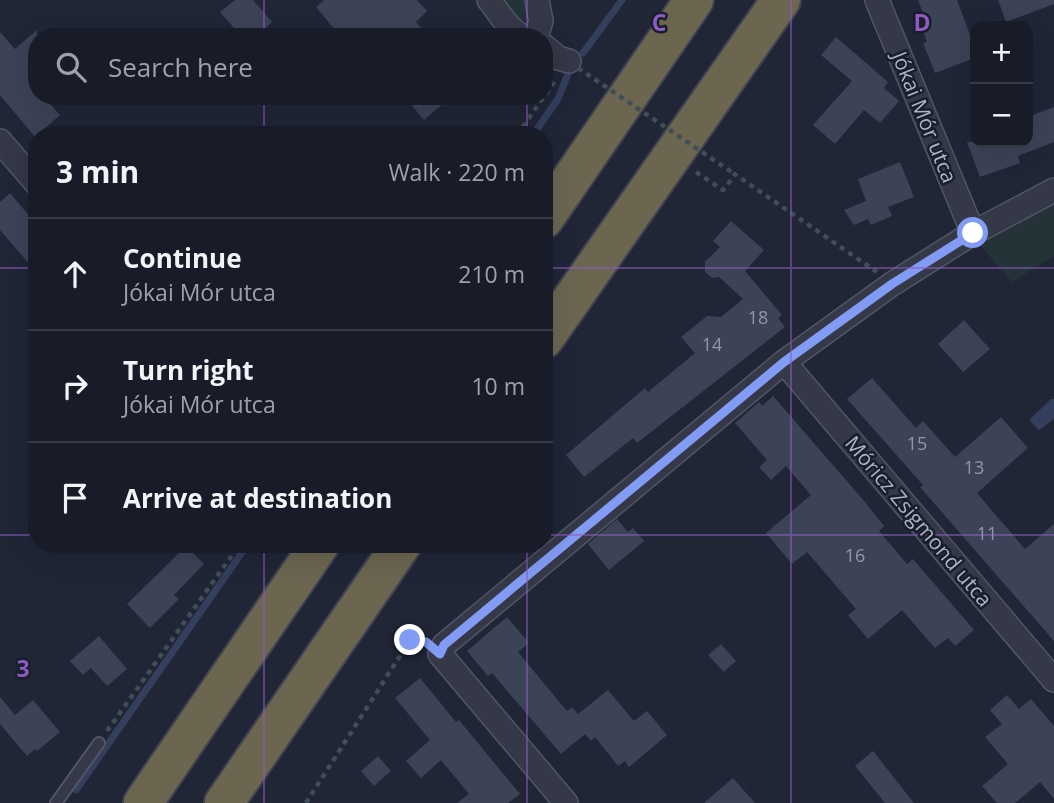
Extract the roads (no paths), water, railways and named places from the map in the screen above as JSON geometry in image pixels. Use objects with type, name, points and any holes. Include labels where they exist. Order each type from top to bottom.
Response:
[{"type":"highway","points":[[553,206],[694,0]]},
{"type":"highway","points":[[553,326],[781,0]]},
{"type":"highway","points":[[143,803],[314,553]]},
{"type":"highway","points":[[224,803],[396,553]]},
{"type":"street","points":[[489,0],[512,28]]},
{"type":"street","points":[[537,0],[541,21],[539,28]]},
{"type":"street","name":"Jókai Mór utca","points":[[877,0],[973,233]]},
{"type":"street","points":[[553,54],[573,64]]},
{"type":"street","points":[[0,141],[28,174]]},
{"type":"street","points":[[565,803],[440,654],[444,645],[784,362],[892,284],[973,233],[1054,190]]},
{"type":"street","name":"Móricz Zsigmond utca","points":[[784,362],[1054,680]]},
{"type":"lane","points":[[56,803],[99,743]]},
{"type":"water","points":[[1054,399],[1054,419],[1039,430],[1030,421],[1031,418]]},
{"type":"waterway","points":[[583,53],[622,0]]},
{"type":"waterway","points":[[539,126],[558,99],[569,71]]},
{"type":"waterway","points":[[76,790],[242,553]]}]
